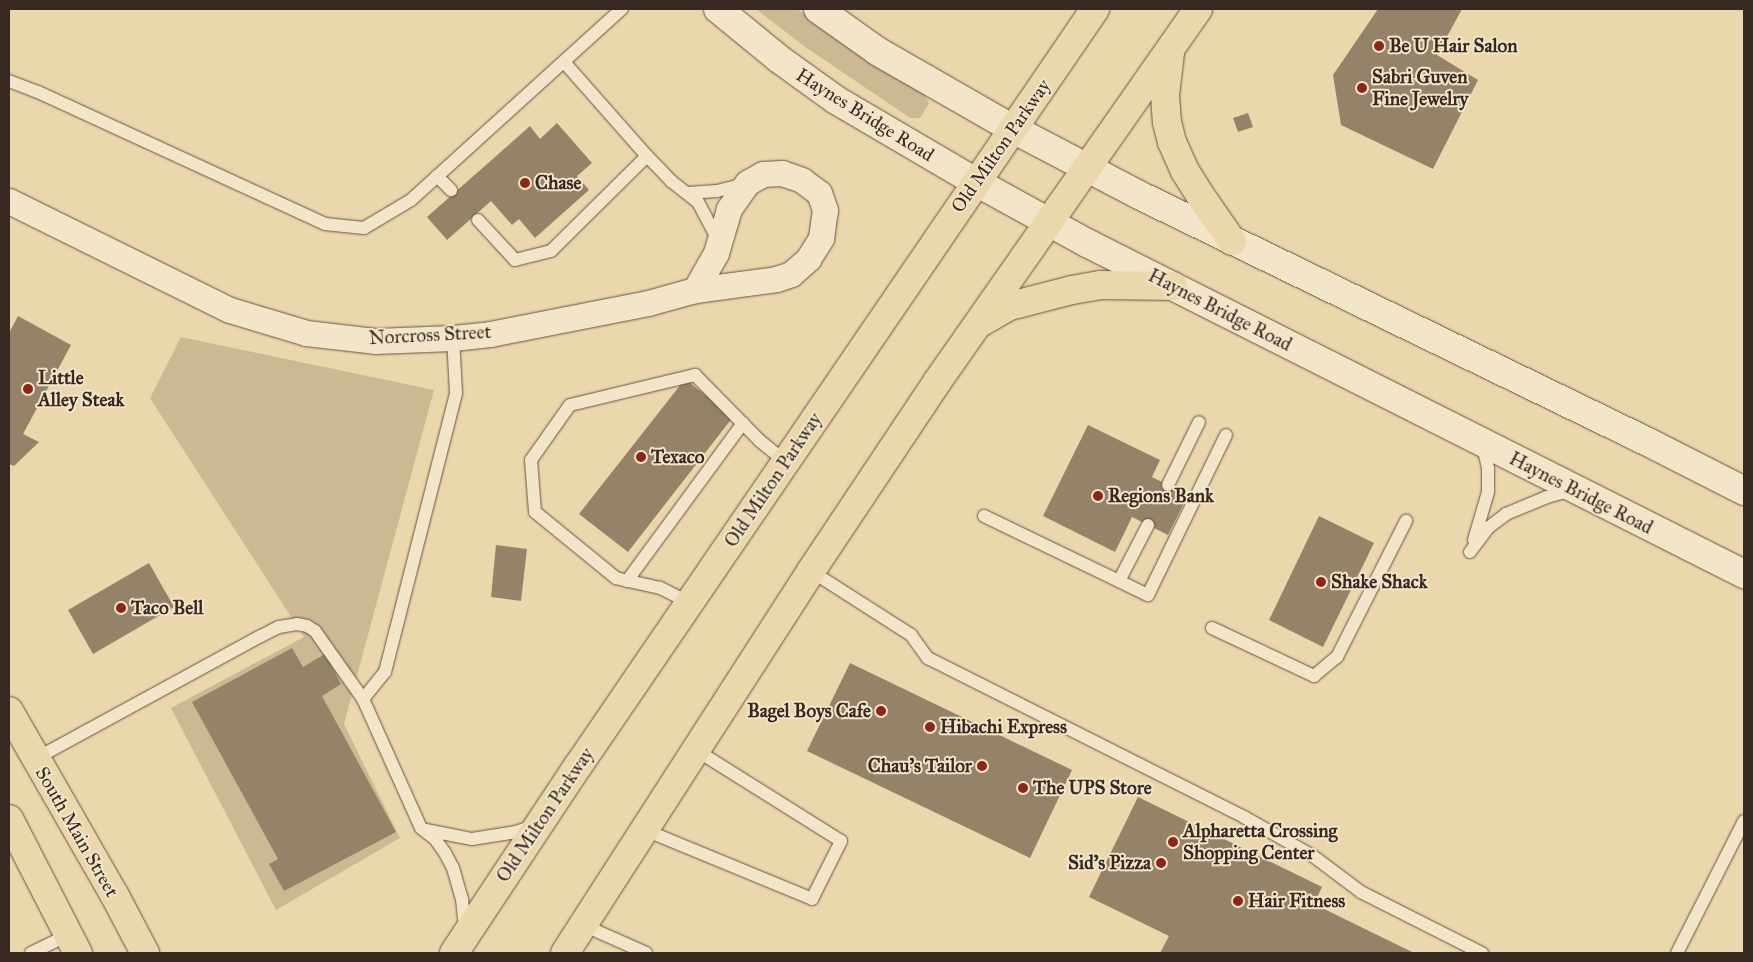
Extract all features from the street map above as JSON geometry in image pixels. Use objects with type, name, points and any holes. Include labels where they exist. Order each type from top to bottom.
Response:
[{"type":"main road","name":"Haynes Bridge Road","points":[[718,9],[779,59],[836,100],[1048,222],[1744,574]]},
{"type":"main road","points":[[818,9],[877,51],[1013,129],[1086,168],[1232,241],[1648,442],[1744,491]]},
{"type":"main road","name":"Old Milton Parkway","points":[[460,944],[539,824],[1095,9]]},
{"type":"main road","points":[[565,953],[811,571],[976,325],[1198,9]]},
{"type":"main road","points":[[1170,49],[1165,95],[1167,122],[1172,142],[1185,171],[1232,241]]},
{"type":"main road","points":[[976,325],[1010,306],[1072,290],[1100,286],[1173,286]]},
{"type":"main road","name":"South Main Street","points":[[9,711],[114,894],[145,953]]},
{"type":"main road","points":[[9,819],[73,944]]},
{"type":"street","name":"Norcross Street","points":[[9,201],[230,310],[306,333],[375,341],[454,338],[490,334],[648,303],[695,290],[791,274],[808,259],[821,238],[825,210],[819,193],[812,186],[782,173],[763,174],[747,183]]},
{"type":"street","points":[[695,290],[708,270],[720,243],[729,209],[747,183]]},
{"type":"lane","points":[[9,81],[38,92],[325,224],[364,228],[411,200],[623,10]]},
{"type":"lane","points":[[564,62],[647,156],[671,180],[688,193],[704,212],[720,243]]},
{"type":"lane","points":[[478,220],[516,260],[550,250],[647,156]]},
{"type":"lane","points":[[437,176],[450,190]]},
{"type":"lane","points":[[688,193],[716,191],[747,183]]},
{"type":"lane","points":[[363,699],[385,672],[454,402],[456,393],[454,338]]},
{"type":"lane","points":[[690,603],[660,588],[616,578],[535,512],[531,460],[570,405],[695,375],[760,441],[786,462]]},
{"type":"lane","points":[[1168,485],[1199,422]]},
{"type":"lane","points":[[626,581],[743,423]]},
{"type":"lane","points":[[984,516],[1148,595],[1226,435]]},
{"type":"lane","points":[[1482,443],[1488,468],[1488,492],[1481,522],[1470,552],[1488,528],[1506,514],[1547,497],[1574,489]]},
{"type":"lane","points":[[1212,628],[1314,676],[1337,657],[1406,521]]},
{"type":"lane","points":[[1119,581],[1148,525]]},
{"type":"lane","points":[[811,571],[911,635],[928,658],[1244,818],[1313,856],[1361,892],[1482,953]]},
{"type":"lane","points":[[35,759],[279,627],[297,624],[308,626],[315,631],[363,699],[421,828],[435,838],[452,868],[462,898],[460,944]]},
{"type":"lane","points":[[645,830],[812,899],[841,841],[696,750]]},
{"type":"lane","points":[[1677,953],[1741,836],[1744,821]]},
{"type":"lane","points":[[421,828],[444,835],[472,839],[516,832],[539,824]]},
{"type":"lane","points":[[583,924],[646,953]]},
{"type":"lane","points":[[31,953],[73,944]]},
{"type":"shaded area","points":[[756,9],[797,9],[877,65],[924,93],[929,103],[920,118],[910,118],[804,46]]},
{"type":"shaded area","points":[[181,337],[434,390],[344,724],[400,838],[276,910],[171,708],[304,637],[150,398]]},
{"type":"building","points":[[1378,9],[1462,9],[1437,55],[1478,80],[1433,169],[1341,125],[1333,75]]},
{"type":"building","points":[[1248,113],[1253,127],[1238,132],[1233,118]]},
{"type":"building","points":[[557,123],[592,163],[577,176],[589,190],[535,238],[519,219],[512,225],[491,201],[447,240],[427,217],[530,126],[540,139]]},
{"type":"building","name":"Little Alley Steak","points":[[18,316],[71,345],[23,434],[39,442],[14,466],[9,464],[9,333]]},
{"type":"building","points":[[685,379],[733,417],[628,552],[579,514]]},
{"type":"building","name":"Regions Bank","points":[[1088,425],[1160,460],[1152,477],[1188,495],[1168,535],[1132,517],[1115,552],[1043,516]]},
{"type":"building","name":"Shake Shack","points":[[1319,516],[1374,543],[1323,647],[1269,620]]},
{"type":"building","points":[[496,545],[527,549],[521,601],[491,597]]},
{"type":"building","name":"Taco Bell","points":[[149,563],[174,607],[93,654],[68,610]]},
{"type":"building","points":[[292,648],[303,667],[325,654],[341,684],[322,696],[396,832],[284,891],[269,864],[278,859],[192,702]]},
{"type":"building","points":[[850,663],[1072,770],[1030,858],[807,751]]},
{"type":"building","name":"Alpharetta Crossing Shopping Center","points":[[1138,797],[1322,887],[1314,904],[1414,953],[1160,953],[1169,936],[1089,897]]},
{"type":"place","name":"Be U Hair Salon","points":[[1379,46]]},
{"type":"place","name":"Sabri Guven Fine Jewelry","points":[[1362,88]]},
{"type":"place","name":"Chase","points":[[525,183]]},
{"type":"place","name":"Little Alley Steak","points":[[28,389]]},
{"type":"place","name":"Texaco","points":[[641,457]]},
{"type":"place","name":"Regions Bank","points":[[1098,496]]},
{"type":"place","name":"Shake Shack","points":[[1321,582]]},
{"type":"place","name":"Taco Bell","points":[[121,608]]},
{"type":"place","name":"Bagel Boys Cafe","points":[[881,711]]},
{"type":"place","name":"Hibachi Express","points":[[930,727]]},
{"type":"place","name":"Chau’s Tailor","points":[[982,766]]},
{"type":"place","name":"The UPS Store","points":[[1023,788]]},
{"type":"place","name":"Alpharetta Crossing Shopping Center","points":[[1173,842]]},
{"type":"place","name":"Sid’s Pizza","points":[[1161,863]]},
{"type":"place","name":"Hair Fitness","points":[[1238,901]]}]
